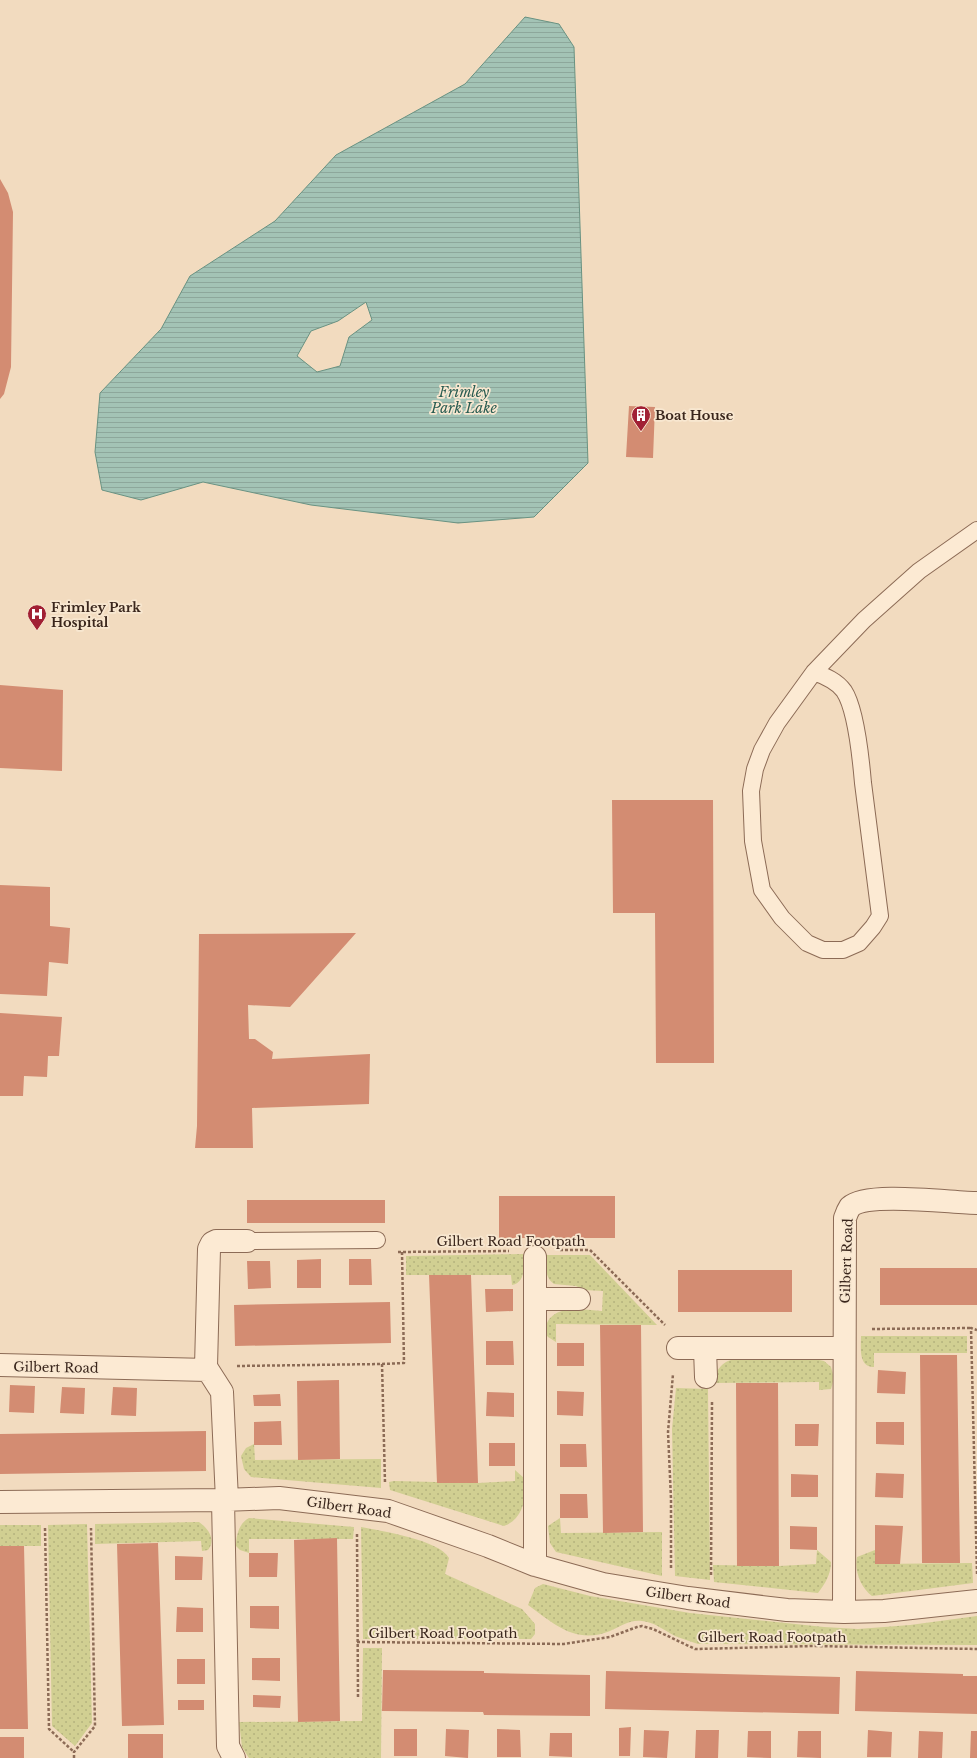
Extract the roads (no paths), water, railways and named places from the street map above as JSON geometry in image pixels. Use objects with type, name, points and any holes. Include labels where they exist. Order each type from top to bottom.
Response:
[{"type":"street","name":"Gilbert Road","points":[[844,1612],[845,1218],[850,1207],[862,1201],[880,1199],[977,1203]]},
{"type":"street","points":[[234,1758],[228,1746],[222,1392],[207,1368],[209,1249],[212,1243],[216,1241],[247,1241]]},
{"type":"street","points":[[535,1257],[535,1566]]},
{"type":"street","points":[[535,1299],[579,1299]]},
{"type":"street","points":[[674,1339],[705,1349],[844,1338]]},
{"type":"street","points":[[705,1349],[706,1377]]},
{"type":"street","name":"Gilbert Road","points":[[0,1365],[207,1368]]},
{"type":"street","name":"Gilbert Road","points":[[0,1502],[225,1500],[279,1498],[388,1511],[488,1546],[535,1566],[603,1584],[688,1598],[787,1610],[844,1612],[884,1611],[977,1601]]},
{"type":"lane","points":[[814,672],[826,676],[836,683],[844,691],[850,703],[859,747],[880,916],[873,927],[859,943],[843,950],[823,950],[807,943],[782,918],[762,890],[753,842],[751,791],[755,769],[762,750],[777,724],[814,672],[864,620],[919,571],[977,530]]},
{"type":"lane","points":[[247,1241],[377,1240]]},
{"type":"water","name":"Frimley Park Lake","points":[[525,17],[559,24],[574,47],[588,463],[534,517],[458,523],[311,505],[203,482],[141,500],[102,490],[95,452],[100,393],[161,329],[190,276],[275,221],[336,155],[465,84]],"holes":[[[366,302],[372,320],[349,337],[340,366],[317,372],[297,356],[311,331],[338,321]]]},
{"type":"place","name":"Boat House","points":[[641,432]]},
{"type":"place","name":"Frimley Park Hospital","points":[[37,631]]}]
